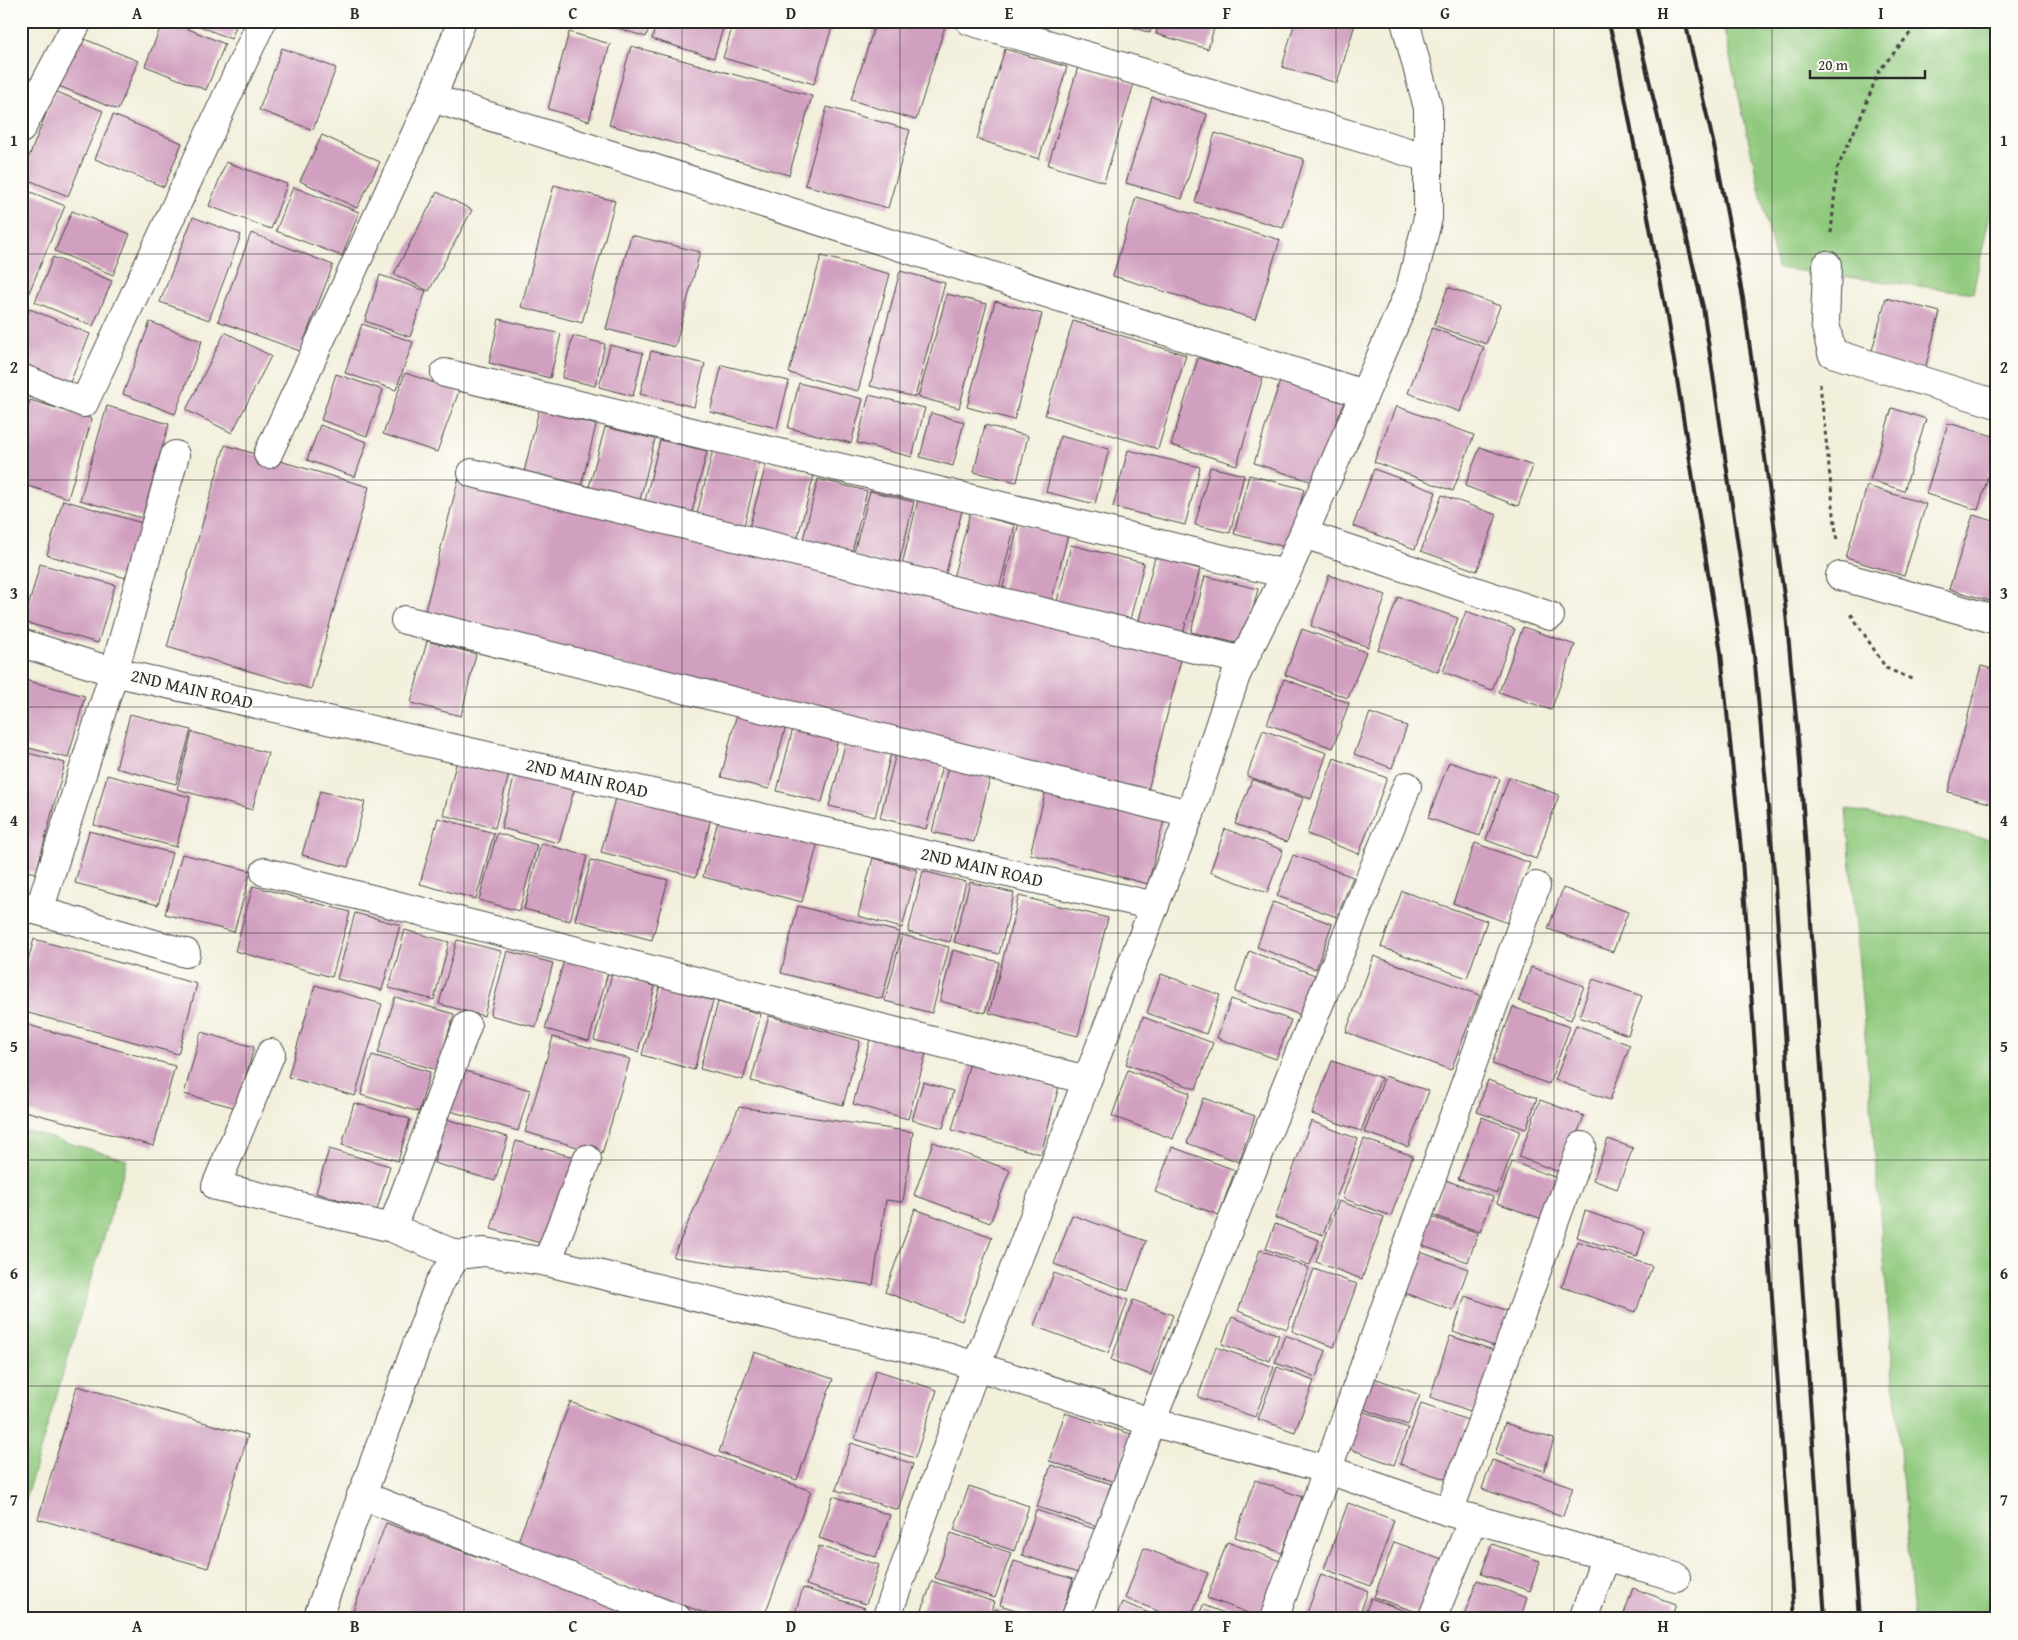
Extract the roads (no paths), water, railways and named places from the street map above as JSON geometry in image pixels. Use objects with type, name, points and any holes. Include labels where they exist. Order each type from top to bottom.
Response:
[{"type":"street","points":[[21,129],[78,21]]},
{"type":"street","points":[[21,378],[84,403],[262,21]]},
{"type":"street","points":[[268,454],[432,98],[462,21]]},
{"type":"street","points":[[970,21],[1428,158]]},
{"type":"street","points":[[886,1619],[976,1367],[1190,814],[1236,675],[1286,574],[1410,289],[1428,218],[1428,108],[1406,21]]},
{"type":"street","points":[[432,98],[1364,394]]},
{"type":"street","points":[[1827,265],[1825,323],[1832,353],[1997,404]]},
{"type":"street","points":[[445,373],[1286,574]]},
{"type":"street","points":[[176,455],[114,672],[30,908],[186,953]]},
{"type":"street","points":[[472,474],[1244,661]]},
{"type":"street","points":[[1304,534],[1550,616]]},
{"type":"street","points":[[1840,576],[1997,620]]},
{"type":"street","points":[[405,620],[1190,814]]},
{"type":"street","name":"2ND MAIN ROAD","points":[[21,643],[114,672],[1155,906]]},
{"type":"street","points":[[1074,1619],[1151,1422],[1407,786]]},
{"type":"street","points":[[265,872],[1087,1080]]},
{"type":"street","points":[[1274,1619],[1326,1469],[1536,886]]},
{"type":"street","points":[[392,1228],[467,1026]]},
{"type":"street","points":[[271,1053],[216,1186],[392,1228],[457,1255],[484,1252],[547,1262],[947,1357],[1151,1422],[1326,1469],[1461,1515],[1676,1577]]},
{"type":"street","points":[[1432,1619],[1461,1515],[1582,1146]]},
{"type":"street","points":[[547,1262],[587,1159]]},
{"type":"street","points":[[317,1619],[439,1284],[457,1255]]},
{"type":"street","points":[[361,1495],[678,1619]]},
{"type":"street","points":[[1583,1619],[1606,1556]]},
{"type":"railway","points":[[1608,21],[1616,50],[1666,311],[1721,653],[1742,859],[1794,1619]]},
{"type":"railway","points":[[1635,21],[1703,307],[1754,654],[1774,871],[1825,1619]]},
{"type":"railway","points":[[1685,21],[1715,150],[1743,298],[1785,603],[1799,749],[1859,1619]]}]
